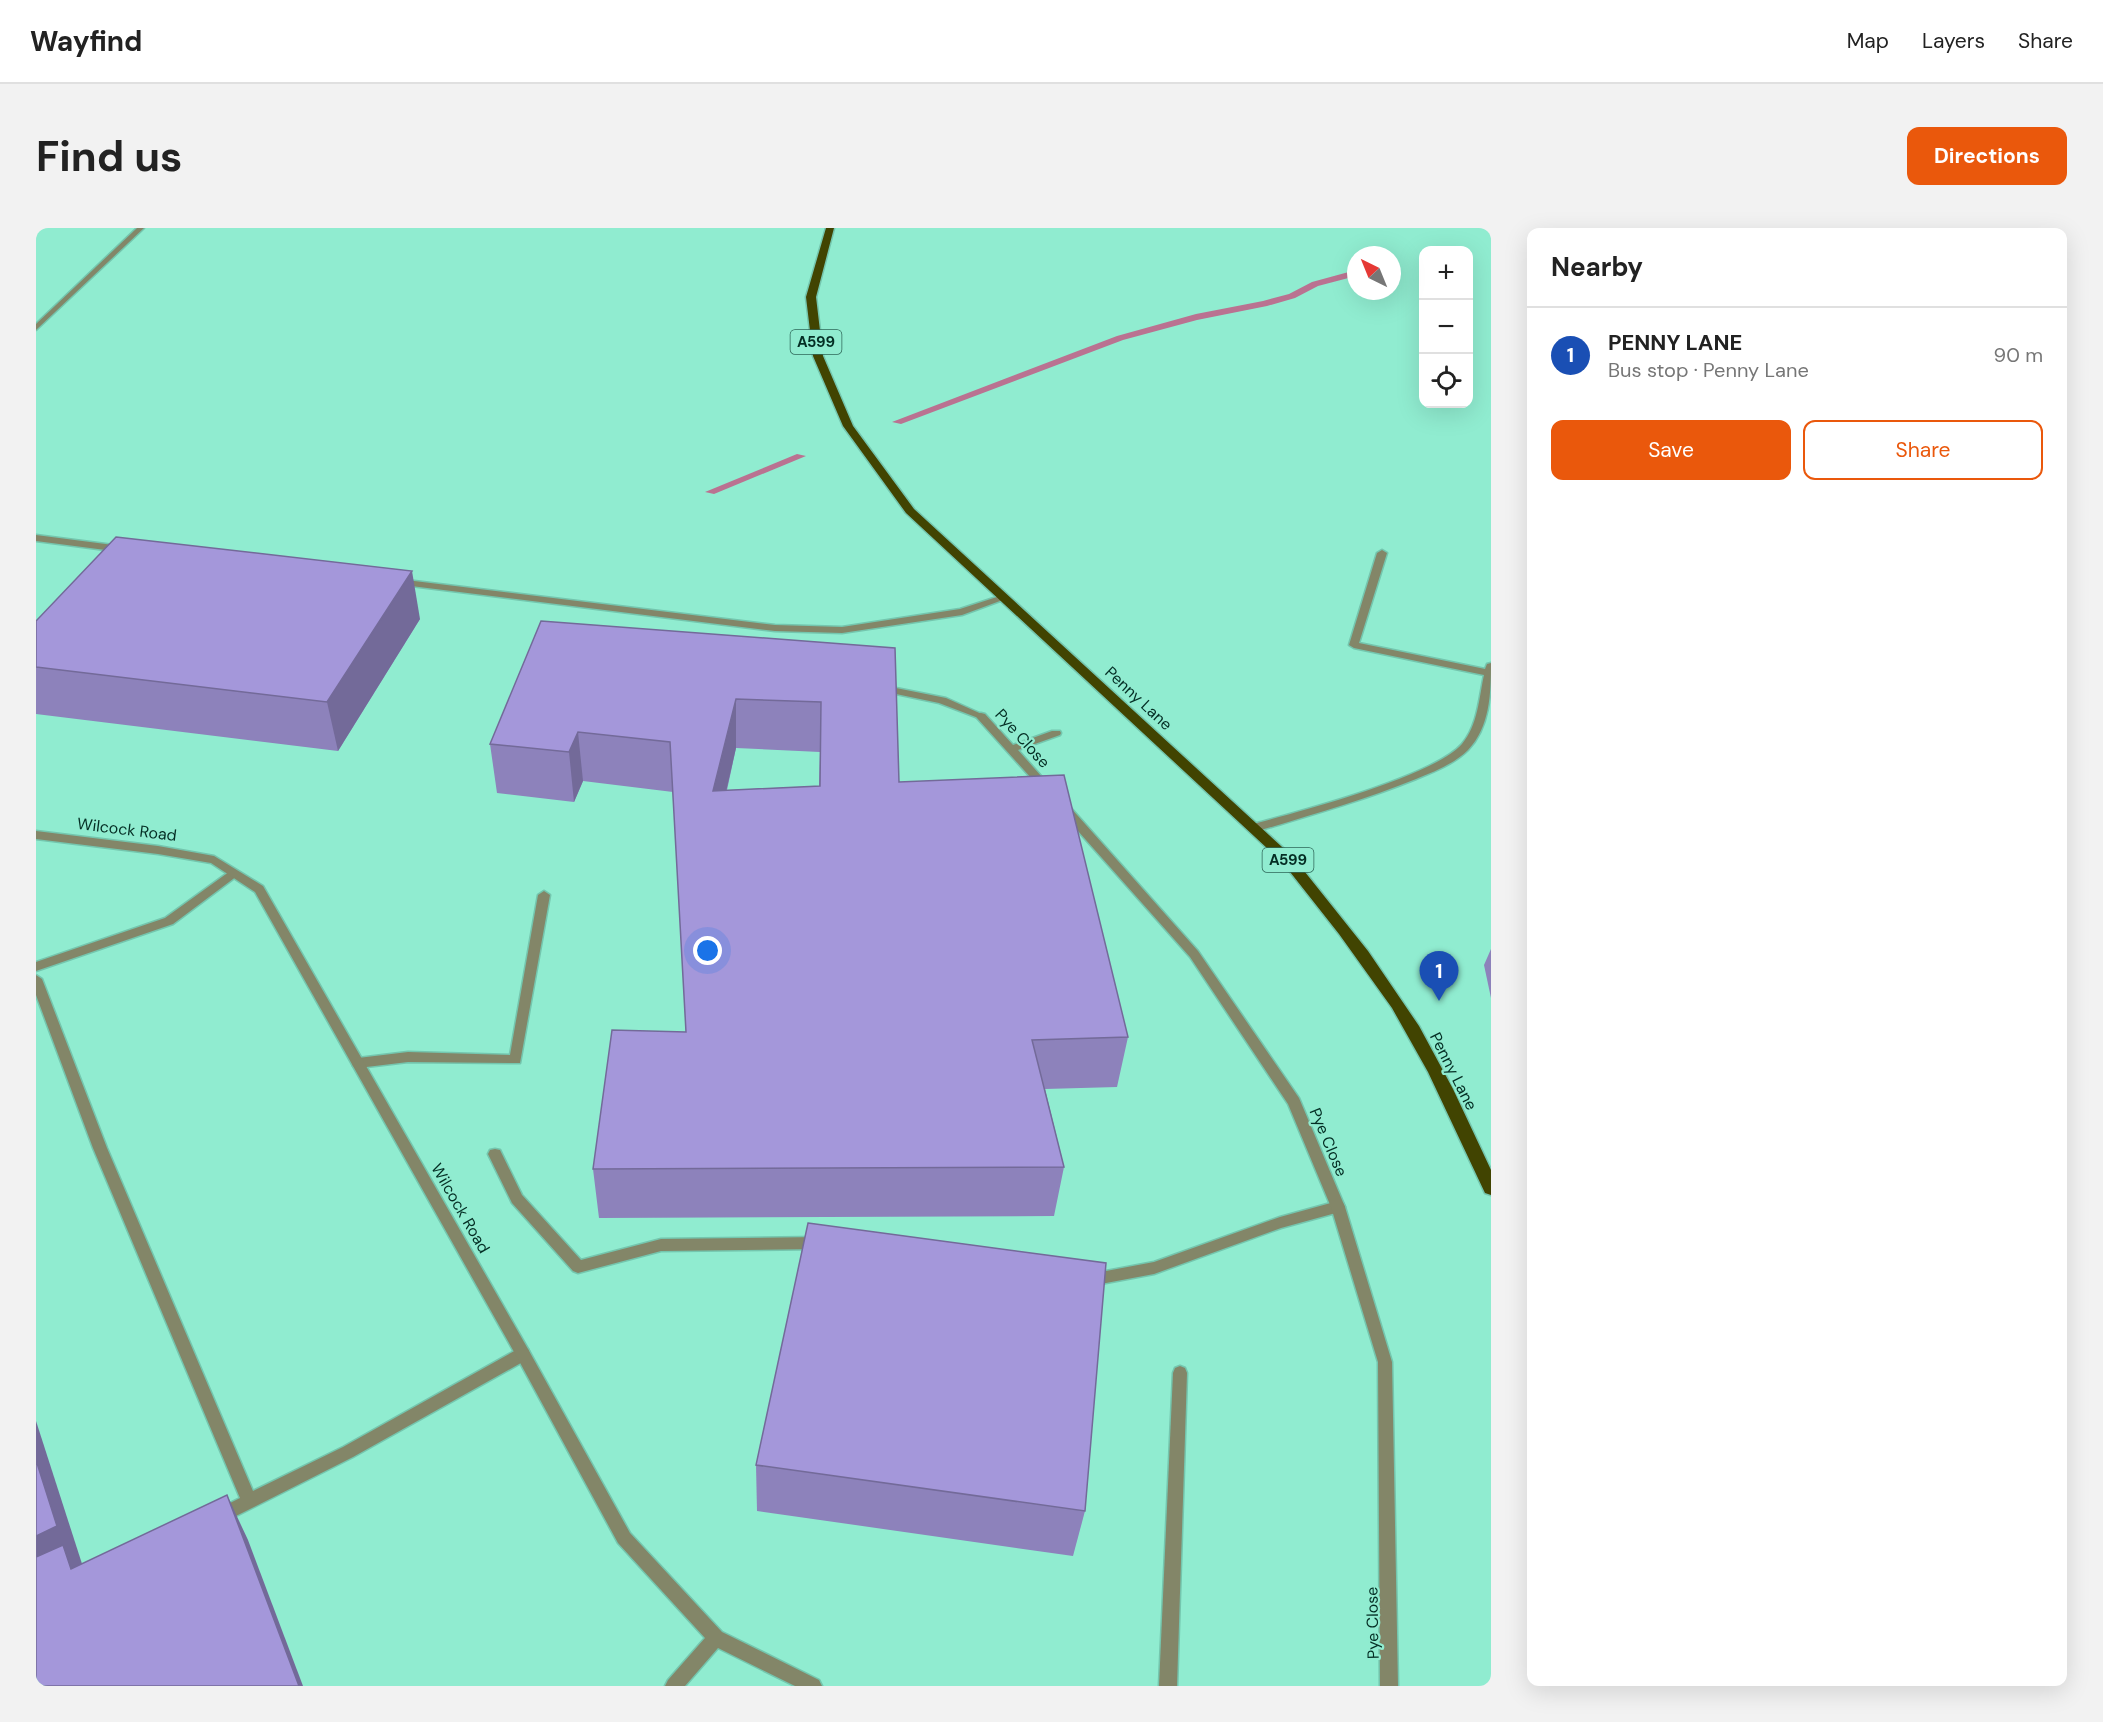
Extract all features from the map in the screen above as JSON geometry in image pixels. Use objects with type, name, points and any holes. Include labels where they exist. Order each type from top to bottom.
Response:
[{"type":"main road","name":"Penny Lane","points":[[830,228],[811,297],[818,356],[848,426],[910,511],[1288,860],[1339,920],[1389,991],[1428,1056],[1491,1188]]},
{"type":"street","points":[[36,328],[141,228]]},
{"type":"street","points":[[36,538],[130,550]]},
{"type":"street","points":[[1254,828],[1432,769],[1464,749],[1483,713],[1490,670],[1354,645],[1382,553]]},
{"type":"street","points":[[388,581],[775,628],[831,630],[962,612],[1003,598]]},
{"type":"street","name":"Pye Close","points":[[872,688],[942,700],[981,716],[1194,954],[1294,1102],[1338,1207],[1385,1362],[1389,1686]]},
{"type":"street","points":[[1011,749],[1056,733]]},
{"type":"street","name":"Wilcock Road","points":[[36,836],[158,850],[214,860],[259,889],[523,1354],[624,1538],[716,1638],[813,1686]]},
{"type":"street","points":[[36,967],[169,921],[233,873]]},
{"type":"street","points":[[358,1063],[408,1057],[516,1060],[544,895]]},
{"type":"street","points":[[36,979],[100,1148],[250,1502]]},
{"type":"street","points":[[495,1154],[518,1199],[578,1267],[661,1245],[836,1243]]},
{"type":"street","points":[[1076,1283],[1154,1268],[1280,1223],[1338,1207]]},
{"type":"street","points":[[207,1523],[348,1452],[523,1354]]},
{"type":"street","points":[[1168,1686],[1180,1373]]},
{"type":"street","points":[[674,1686],[716,1638]]},
{"type":"building","points":[[116,537],[412,571],[327,702],[36,667],[36,621]]},
{"type":"building","points":[[541,621],[895,648],[899,782],[1064,775],[1128,1037],[1032,1040],[1064,1167],[593,1169],[612,1030],[686,1032],[670,742],[578,732],[569,752],[490,744]],"holes":[[[736,699],[821,702],[820,786],[713,791]]]},
{"type":"building","points":[[808,1223],[1106,1263],[1085,1511],[756,1465]]},
{"type":"building","points":[[36,1460],[57,1526],[36,1536]]},
{"type":"building","points":[[227,1495],[299,1686],[36,1686],[36,1557],[63,1545],[71,1569]]},
{"type":"waterway","points":[[897,422],[1120,338],[1196,317],[1264,304],[1292,296],[1315,284],[1347,275]]},
{"type":"waterway","points":[[710,492],[801,456]]},
{"type":"place","name":"PENNY LANE","points":[[1439,1001]]}]
